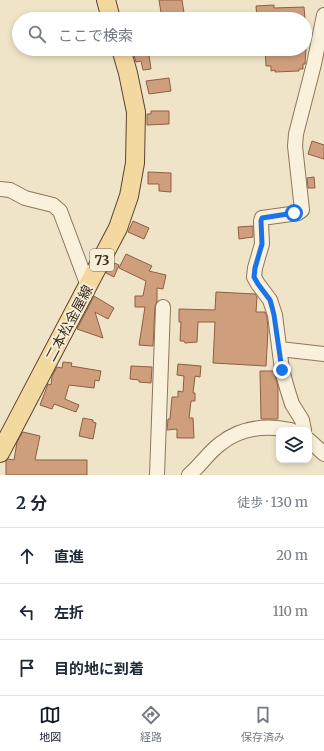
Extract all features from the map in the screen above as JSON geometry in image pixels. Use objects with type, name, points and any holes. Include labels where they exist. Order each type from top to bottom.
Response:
[{"type":"main road","points":[[106,0],[109,12]]},
{"type":"main road","name":"二本松金屋線","points":[[0,453],[118,228],[129,196],[135,163],[136,112],[123,56]]},
{"type":"street","points":[[303,427],[302,420],[294,408],[287,388],[270,300],[254,277],[262,244],[261,221],[265,217],[298,213],[302,210],[295,146],[296,134],[314,64],[324,15]]},
{"type":"street","points":[[0,189],[10,190],[25,198],[52,205],[60,211],[88,286]]},
{"type":"street","points":[[157,475],[163,307]]},
{"type":"street","points":[[280,349],[324,354]]},
{"type":"street","points":[[189,475],[220,444],[243,431],[256,428],[276,428]]},
{"type":"street","points":[[312,443],[324,454]]},
{"type":"building","points":[[159,0],[182,0],[184,12],[161,12]]},
{"type":"building","points":[[274,5],[274,8],[304,7],[304,12],[256,12],[256,6]]},
{"type":"building","points":[[134,56],[149,56],[151,69],[143,70],[141,61],[136,62]]},
{"type":"building","points":[[265,56],[306,56],[303,69],[299,69],[299,71],[275,72],[275,70],[271,71],[271,66],[266,66]]},
{"type":"building","points":[[169,78],[171,91],[149,94],[146,81]]},
{"type":"building","points":[[151,111],[169,111],[169,124],[147,125],[147,114],[151,114]]},
{"type":"building","points":[[312,141],[324,145],[324,159],[308,154]]},
{"type":"building","points":[[148,172],[171,173],[171,192],[159,191],[159,184],[148,184]]},
{"type":"building","points":[[314,177],[315,188],[308,188],[307,178]]},
{"type":"building","points":[[133,221],[149,228],[144,239],[128,232]]},
{"type":"building","points":[[253,226],[253,237],[239,239],[238,227]]},
{"type":"building","points":[[126,254],[152,266],[149,271],[166,275],[163,289],[157,288],[153,346],[139,345],[145,307],[135,307],[135,296],[143,296],[146,281],[119,268]]},
{"type":"building","points":[[112,262],[119,265],[114,277],[106,273]]},
{"type":"building","points":[[216,292],[255,294],[257,297],[256,312],[265,312],[267,317],[268,330],[266,366],[213,363],[215,322],[198,322],[197,342],[185,343],[184,341],[180,341],[181,322],[179,322],[179,309],[215,310]]},
{"type":"building","points":[[94,296],[114,308],[108,319],[95,312],[103,338],[77,329]]},
{"type":"building","points":[[63,362],[72,363],[71,366],[101,371],[99,381],[95,380],[94,388],[69,385],[65,399],[79,405],[76,412],[54,404],[52,409],[40,405],[48,384],[51,385],[52,376],[57,367],[62,368]]},
{"type":"building","points":[[178,364],[201,366],[200,377],[195,376],[193,393],[195,393],[195,401],[191,401],[189,418],[193,418],[194,438],[177,438],[177,429],[167,430],[168,419],[170,419],[172,397],[178,397],[178,391],[183,392],[184,376],[177,375]]},
{"type":"building","points":[[131,366],[152,367],[151,383],[139,382],[139,380],[130,379]]},
{"type":"building","points":[[260,371],[274,371],[278,387],[278,419],[261,419]]},
{"type":"building","points":[[83,418],[93,420],[93,422],[96,423],[93,439],[79,436]]},
{"type":"building","points":[[23,432],[40,436],[35,460],[87,460],[87,475],[6,475],[6,461],[8,459],[14,460],[17,442]]},
{"type":"route","points":[[282,370],[274,315],[270,300],[256,281],[254,273],[262,244],[262,218],[294,213]]}]
